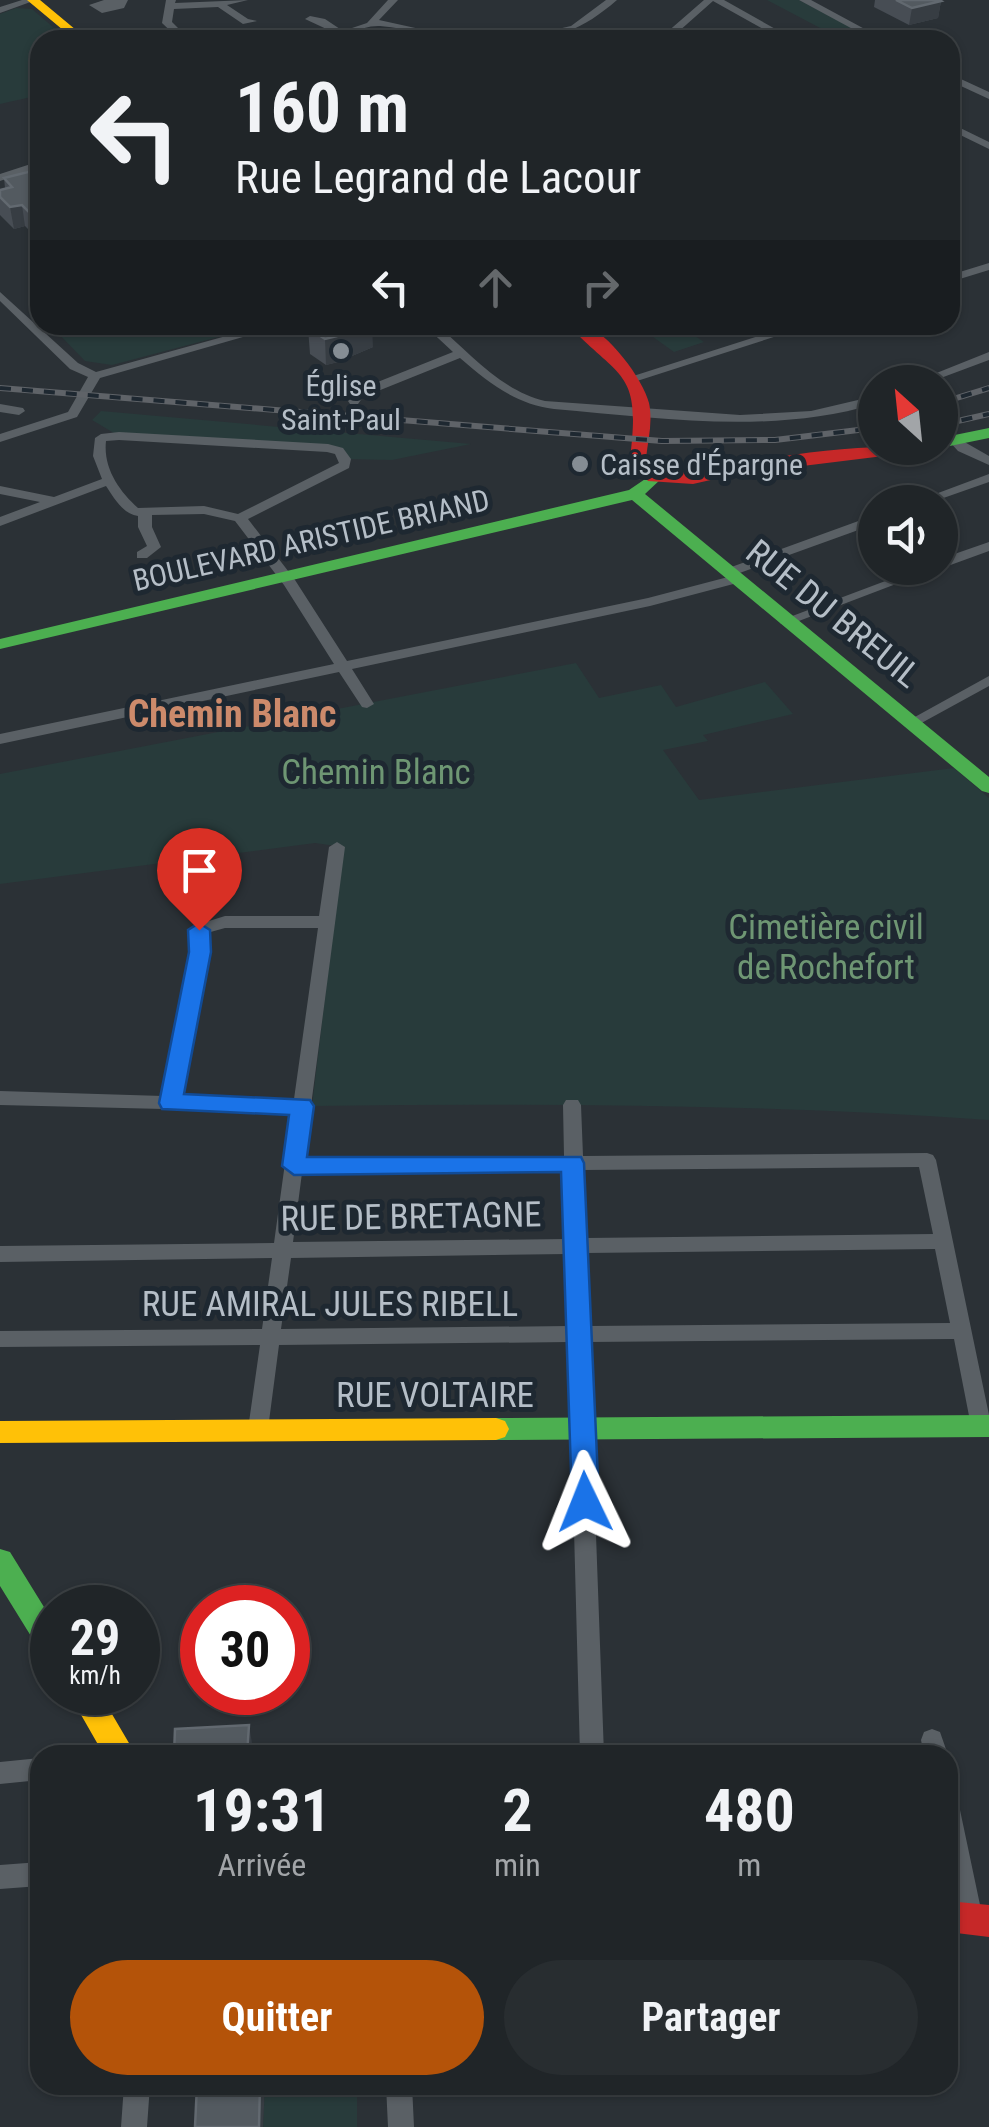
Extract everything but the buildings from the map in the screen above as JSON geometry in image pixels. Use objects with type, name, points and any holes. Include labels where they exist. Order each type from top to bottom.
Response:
[{"type":"street","points":[[0,10],[32,0],[70,30]]},
{"type":"street","points":[[174,30],[167,24],[171,3],[221,5],[243,0]]},
{"type":"street","points":[[355,30],[373,22],[393,0]]},
{"type":"street","points":[[564,30],[574,28],[612,0]]},
{"type":"street","points":[[676,30],[713,0],[770,30]]},
{"type":"street","points":[[804,0],[861,30]]},
{"type":"street","points":[[221,5],[252,22]]},
{"type":"street","points":[[310,20],[322,20],[337,30]]},
{"type":"street","points":[[373,22],[414,30]]},
{"type":"street","points":[[960,82],[989,96]]},
{"type":"street","points":[[960,131],[989,146]]},
{"type":"street","points":[[0,178],[30,168]]},
{"type":"street","points":[[960,276],[989,266]]},
{"type":"street","points":[[2,299],[30,325]]},
{"type":"street","points":[[41,335],[74,366],[95,376],[243,335]]},
{"type":"street","points":[[442,335],[528,401],[640,432],[806,417],[858,406]]},
{"type":"street","points":[[588,335],[612,353],[640,390],[638,459],[654,478]]},
{"type":"street","points":[[633,378],[773,335]]},
{"type":"street","points":[[354,402],[360,394],[463,352]]},
{"type":"street","points":[[958,368],[989,356]]},
{"type":"street","points":[[0,438],[76,410],[95,376]]},
{"type":"street","points":[[0,408],[19,411]]},
{"type":"street","points":[[76,410],[101,438]]},
{"type":"street","points":[[958,440],[989,433]]},
{"type":"street","points":[[101,438],[328,448],[346,459],[345,466],[240,518],[204,510],[146,514],[127,506],[110,480],[98,454],[101,438]]},
{"type":"street","points":[[958,446],[989,461]]},
{"type":"street","points":[[635,494],[654,478],[693,479],[737,469],[858,454]]},
{"type":"street","points":[[958,489],[989,478]]},
{"type":"street","points":[[0,522],[110,480]]},
{"type":"street","points":[[0,490],[53,500]]},
{"type":"street","name":"RUE DU BREUIL","points":[[635,494],[786,621],[986,779]]},
{"type":"street","name":"BOULEVARD ARISTIDE BRIAND","points":[[0,644],[635,494]]},
{"type":"street","points":[[142,556],[154,547],[145,528],[146,514]]},
{"type":"street","points":[[240,518],[366,704]]},
{"type":"street","points":[[0,738],[650,602],[732,576],[858,527]]},
{"type":"street","points":[[958,557],[989,546]]},
{"type":"street","points":[[786,621],[884,585]]},
{"type":"street","points":[[911,722],[989,680]]},
{"type":"street","points":[[258,1430],[338,847]]},
{"type":"street","points":[[170,1103],[200,952],[199,930],[226,922],[326,922]]},
{"type":"street","points":[[0,1098],[302,1106]]},
{"type":"street","points":[[572,1106],[592,1745]]},
{"type":"street","points":[[294,1166],[926,1160],[985,1426]]},
{"type":"street","name":"RUE DE BRETAGNE","points":[[0,1254],[943,1241]]},
{"type":"street","name":"RUE AMIRAL JULES RIBELL","points":[[0,1339],[961,1331]]},
{"type":"street","name":"RUE VOLTAIRE","points":[[0,1432],[985,1426]]},
{"type":"street","points":[[0,1561],[30,1609]]},
{"type":"street","points":[[94,1715],[111,1745]]},
{"type":"street","points":[[0,1773],[30,1770]]},
{"type":"street","points":[[958,1862],[969,1919]]},
{"type":"street","points":[[0,1877],[30,1875]]},
{"type":"street","points":[[134,2127],[136,2095]]},
{"type":"street","points":[[399,2095],[400,2127]]},
{"type":"green space","points":[[767,0],[799,0],[857,30],[824,30]]},
{"type":"green space","points":[[16,8],[32,9],[56,30],[30,30],[30,97],[0,104],[0,14]]},
{"type":"green space","points":[[60,335],[226,335],[112,365],[85,361]]},
{"type":"green space","points":[[650,335],[694,335],[704,342],[674,352]]},
{"type":"green space","points":[[101,411],[471,444],[392,460],[345,459],[339,451],[119,436],[92,420]]},
{"type":"green space","name":"Cimetière civil de Rochefort","points":[[576,663],[599,698],[661,685],[676,707],[765,682],[793,714],[703,735],[708,741],[663,750],[699,800],[954,768],[989,798],[989,1120],[651,1106],[312,1106],[343,847],[315,843],[0,884],[0,774]]},
{"type":"green space","points":[[265,2095],[357,2095],[357,2127],[263,2127]]},
{"type":"railway","points":[[0,388],[662,441],[775,440],[858,430]]},
{"type":"railway","points":[[958,397],[989,388]]},
{"type":"railway","points":[[958,421],[989,414]]},
{"type":"traffic: fast","points":[[958,439],[989,433]]},
{"type":"traffic: fast","points":[[0,644],[635,494],[654,478]]},
{"type":"traffic: fast","points":[[635,494],[989,787]]},
{"type":"traffic: fast","points":[[496,1429],[989,1426]]},
{"type":"traffic: fast","points":[[0,1561],[30,1609]]},
{"type":"traffic: slow","points":[[33,0],[70,30]]},
{"type":"traffic: slow","points":[[0,1432],[496,1429]]},
{"type":"traffic: slow","points":[[96,1715],[115,1745]]},
{"type":"traffic: jam","points":[[587,335],[621,364],[636,389],[643,419],[638,459],[654,478]]},
{"type":"traffic: jam","points":[[654,478],[693,479],[737,469],[858,454]]},
{"type":"traffic: jam","points":[[958,1918],[989,1921]]},
{"type":"place","name":"Église Saint-Paul","points":[[341,351]]},
{"type":"place","name":"Caisse d'Épargne","points":[[580,464]]},
{"type":"district","name":"Chemin Blanc","points":[[232,714]]},
{"type":"route","points":[[199,930],[200,952],[170,1103],[302,1106],[294,1166],[572,1163],[585,1502]]}]
